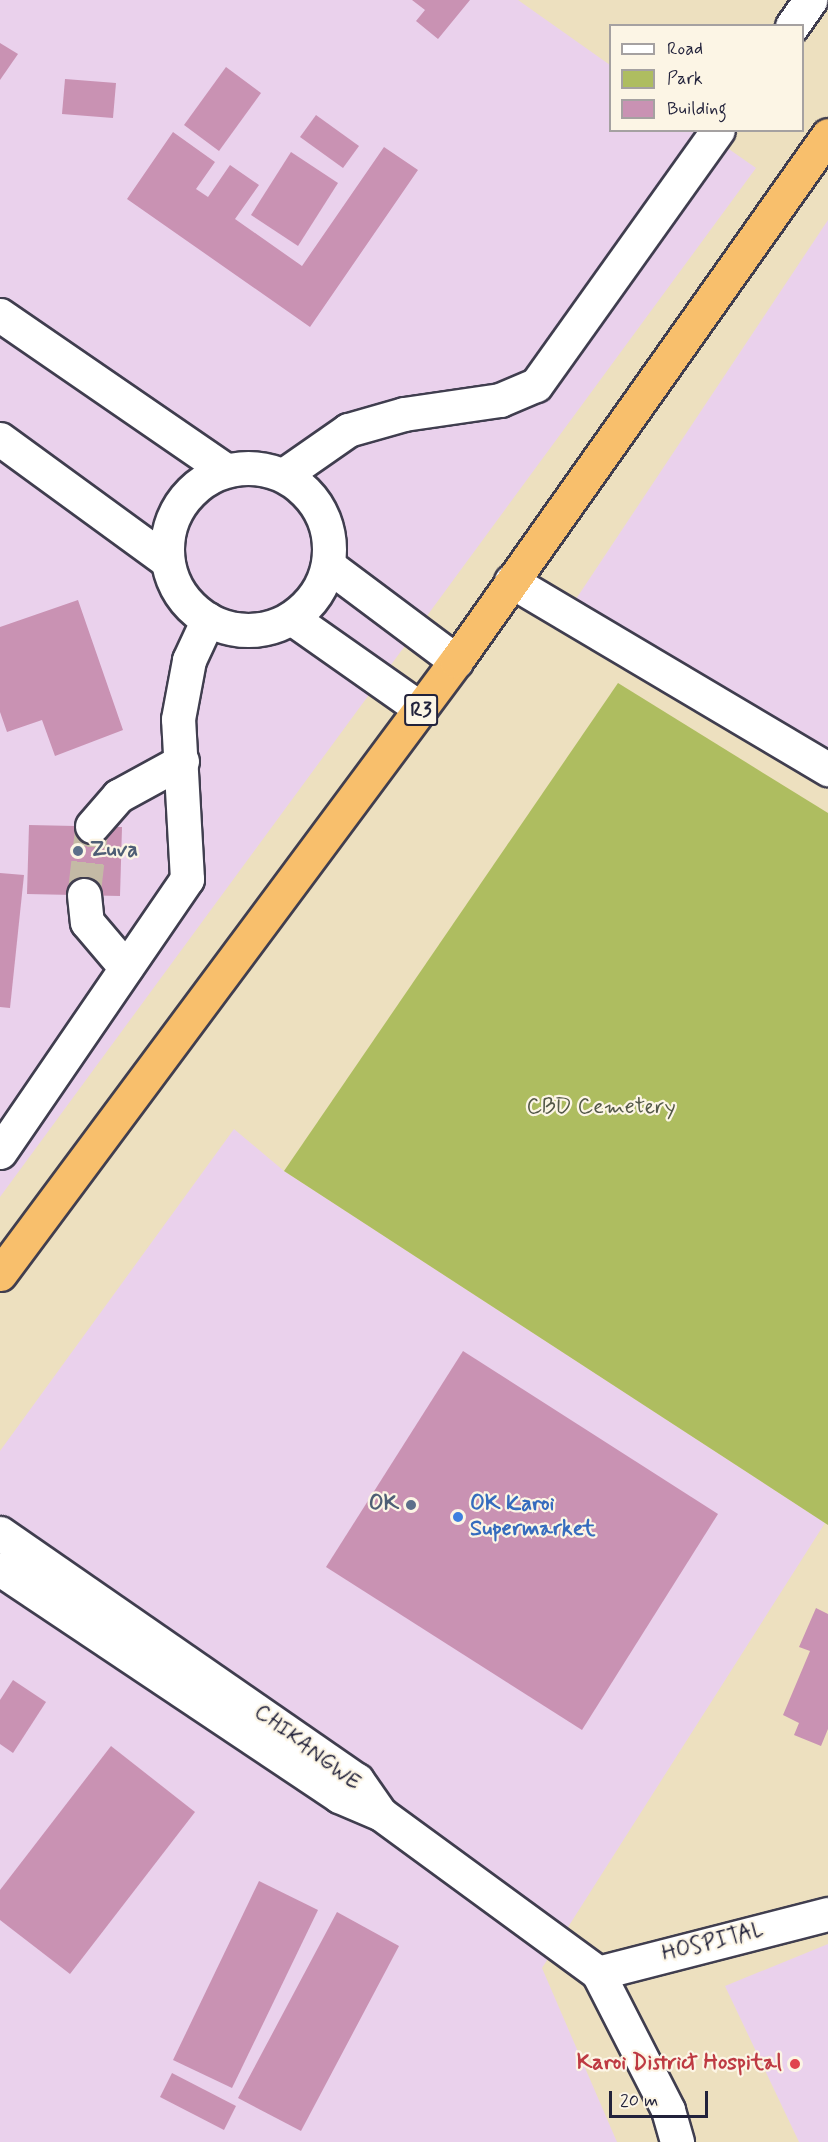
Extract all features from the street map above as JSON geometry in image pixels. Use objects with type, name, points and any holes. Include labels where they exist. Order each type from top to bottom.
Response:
[{"type":"highway","name":"R3","points":[[0,1274],[456,661],[828,135]]},
{"type":"street","points":[[793,24],[810,0]]},
{"type":"street","points":[[285,474],[348,430],[404,414],[500,400],[536,385],[717,132]]},
{"type":"street","points":[[0,315],[224,470]]},
{"type":"street","points":[[0,439],[167,561]]},
{"type":"street","points":[[256,466],[285,474],[323,512],[329,566],[316,596],[292,619],[260,631],[226,628],[208,619],[181,598],[167,561],[170,522],[191,490],[224,470],[256,466]]},
{"type":"street","points":[[329,566],[456,661]]},
{"type":"street","points":[[511,581],[828,769]]},
{"type":"street","points":[[0,1152],[187,879],[178,719],[189,660],[208,619]]},
{"type":"street","points":[[292,619],[421,709]]},
{"type":"street","points":[[92,826],[118,796],[182,761]]},
{"type":"street","points":[[84,895],[87,922],[126,968]]},
{"type":"street","name":"CHIKANGWE","points":[[0,1533],[357,1780],[381,1814]]},
{"type":"street","name":"CHIKANGWE","points":[[0,1569],[339,1796],[381,1814]]},
{"type":"street","points":[[381,1814],[598,1973],[668,2110],[677,2142]]},
{"type":"street","name":"HOSPITAL","points":[[598,1973],[828,1914]]},
{"type":"shaded area","points":[[0,0],[518,0],[609,64],[609,132],[704,132],[756,168],[0,1197]]},
{"type":"shaded area","points":[[828,220],[828,780],[566,614]]},
{"type":"shaded area","points":[[234,1129],[284,1171],[825,1523],[542,1968],[617,2142],[0,2142],[0,1451]]},
{"type":"shaded area","name":"Karoi District Hospital","points":[[828,1944],[828,2142],[799,2142],[725,1986]]},
{"type":"green space","name":"CBD Cemetery","points":[[618,683],[828,813],[828,1525],[284,1171]]},
{"type":"building","points":[[412,0],[470,0],[438,39],[416,21],[425,10]]},
{"type":"building","points":[[0,43],[18,54],[0,80]]},
{"type":"building","points":[[226,67],[261,93],[219,151],[184,125]]},
{"type":"building","points":[[65,79],[116,83],[113,118],[62,114]]},
{"type":"building","points":[[316,115],[359,146],[343,168],[300,137]]},
{"type":"building","points":[[173,132],[215,162],[196,189],[208,197],[230,165],[259,185],[235,219],[302,266],[384,147],[418,170],[310,327],[127,199]]},
{"type":"building","points":[[291,152],[338,183],[298,246],[251,215]]},
{"type":"building","points":[[78,600],[123,730],[55,756],[42,720],[7,732],[0,712],[0,627]]},
{"type":"building","points":[[29,825],[122,827],[120,896],[27,894]]},
{"type":"building","points":[[0,873],[24,875],[10,1008],[0,1007]]},
{"type":"building","points":[[463,1351],[718,1514],[582,1730],[326,1567]]},
{"type":"building","points":[[816,1608],[828,1614],[828,1729],[821,1746],[794,1735],[799,1723],[783,1715],[810,1651],[799,1647]]},
{"type":"building","points":[[13,1680],[46,1702],[13,1753],[0,1744],[0,1700]]},
{"type":"building","points":[[111,1746],[195,1812],[70,1974],[0,1920],[0,1890]]},
{"type":"building","points":[[259,1881],[318,1910],[232,2088],[173,2060]]},
{"type":"building","points":[[337,1912],[399,1946],[301,2131],[238,2098]]},
{"type":"building","points":[[172,2073],[236,2106],[224,2130],[160,2097]]},
{"type":"tunnel","points":[[84,895],[92,826]]},
{"type":"place","name":"Zuva","points":[[78,851]]},
{"type":"place","name":"OK","points":[[411,1505]]},
{"type":"place","name":"OK Karoi Supermarket","points":[[458,1517]]},
{"type":"place","name":"Karoi District Hospital","points":[[795,2064]]}]
